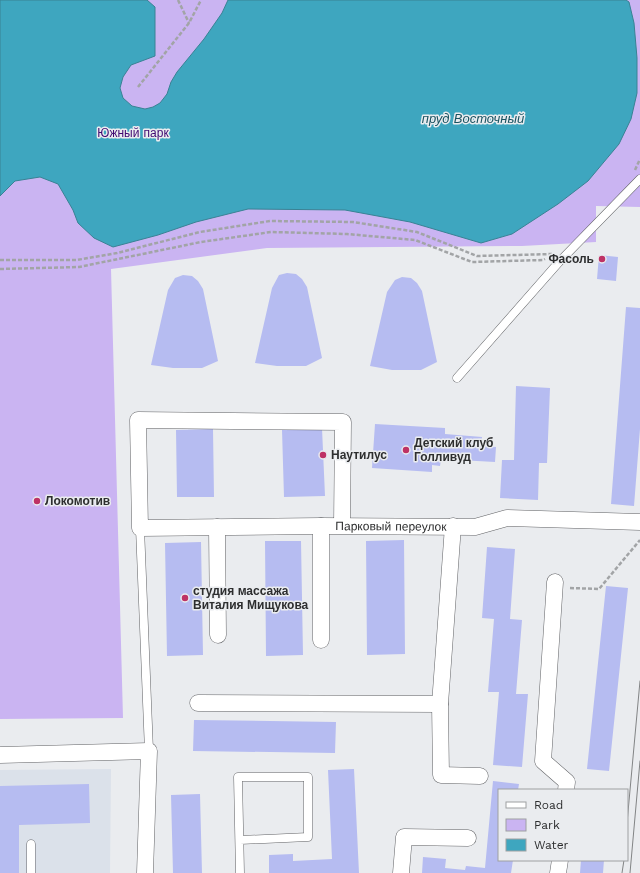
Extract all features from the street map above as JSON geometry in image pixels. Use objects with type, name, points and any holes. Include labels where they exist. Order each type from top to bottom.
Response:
[{"type":"street","points":[[140,528],[138,420],[343,422],[342,526]]},
{"type":"street","name":"Парковый переулок","points":[[140,528],[475,526],[507,518],[640,522]]},
{"type":"street","points":[[321,526],[321,640]]},
{"type":"street","points":[[452,526],[440,704],[441,775],[480,776]]},
{"type":"street","points":[[217,527],[218,635]]},
{"type":"street","points":[[555,585],[543,761],[567,782],[566,789]]},
{"type":"street","points":[[198,703],[440,704]]},
{"type":"street","points":[[0,756],[149,751],[145,873]]},
{"type":"street","points":[[401,873],[404,837],[468,838]]},
{"type":"street","points":[[558,873],[560,861]]},
{"type":"lane","points":[[457,378],[559,262],[640,179]]},
{"type":"lane","points":[[140,528],[149,751]]},
{"type":"lane","points":[[240,840],[308,837],[308,777],[238,777],[240,873]]},
{"type":"lane","points":[[31,844],[31,873]]},
{"type":"path","points":[[178,0],[189,23]]},
{"type":"path","points":[[138,87],[189,23],[201,0]]},
{"type":"path","points":[[0,260],[77,260],[118,253],[200,232],[270,221],[353,222],[417,232],[478,256],[555,254],[543,260],[472,262],[416,240],[347,234],[271,232],[201,242],[79,267],[0,269]]},
{"type":"path","points":[[555,585],[599,589],[640,540]]},
{"type":"shaded area","points":[[111,769],[110,873],[0,873],[0,770]]},
{"type":"green space","name":"пруд Восточный","points":[[0,0],[640,0],[640,207],[596,206],[596,242],[522,246],[267,248],[111,269],[123,718],[0,719]]},
{"type":"water","name":"пруд Восточный","points":[[0,0],[147,0],[155,7],[155,56],[131,65],[123,77],[120,88],[123,98],[132,106],[145,109],[160,103],[167,94],[171,82],[177,72],[204,39],[222,13],[228,0],[626,0],[629,2],[634,23],[637,58],[637,93],[631,119],[619,144],[588,181],[558,204],[512,234],[481,243],[410,222],[345,210],[248,209],[196,222],[158,235],[113,247],[94,238],[78,223],[73,210],[58,184],[40,177],[15,181],[0,196]]},
{"type":"building","points":[[599,255],[618,257],[616,281],[597,279]]},
{"type":"building","points":[[287,273],[296,274],[302,279],[307,287],[322,358],[306,366],[277,366],[255,363],[272,288],[279,275]]},
{"type":"building","points":[[183,275],[192,276],[198,281],[203,289],[218,361],[202,368],[173,368],[151,365],[168,290],[175,278]]},
{"type":"building","points":[[402,277],[411,278],[417,283],[422,291],[437,362],[421,370],[392,370],[370,366],[387,292],[395,280]]},
{"type":"building","points":[[626,307],[640,308],[640,429],[634,506],[611,504]]},
{"type":"building","points":[[516,386],[550,388],[547,463],[539,463],[538,500],[500,498],[502,460],[514,460]]},
{"type":"building","points":[[375,424],[445,428],[445,434],[482,437],[481,446],[496,447],[495,462],[441,459],[440,466],[432,465],[432,472],[372,468]]},
{"type":"building","points":[[322,428],[325,496],[284,497],[282,430]]},
{"type":"building","points":[[213,429],[214,497],[177,497],[176,430]]},
{"type":"building","points":[[404,540],[405,654],[367,655],[366,541]]},
{"type":"building","points":[[265,541],[301,541],[303,655],[266,656]]},
{"type":"building","points":[[201,542],[203,655],[167,656],[165,543]]},
{"type":"building","points":[[487,547],[515,549],[510,619],[522,620],[516,694],[528,694],[522,767],[493,765],[499,692],[488,692],[494,619],[482,618]]},
{"type":"building","points":[[606,586],[628,588],[609,771],[587,769]]},
{"type":"building","points":[[194,720],[336,722],[335,753],[193,751]]},
{"type":"building","points":[[354,769],[359,873],[269,873],[269,855],[293,854],[293,861],[332,859],[328,770]]},
{"type":"building","points":[[493,781],[519,784],[518,789],[498,789],[498,861],[513,861],[511,873],[422,873],[423,857],[446,859],[445,868],[465,870],[466,866],[485,868]]},
{"type":"building","points":[[89,784],[90,823],[19,825],[19,873],[0,873],[0,786]]},
{"type":"building","points":[[200,794],[202,873],[173,873],[171,795]]},
{"type":"building","points":[[581,861],[604,861],[603,873],[580,873]]},
{"type":"tram line","points":[[628,812],[640,681]]},
{"type":"tram line","points":[[630,873],[640,761]]},
{"type":"tram line","points":[[622,873],[624,861]]},
{"type":"place","name":"Фасоль","points":[[602,259]]},
{"type":"place","name":"Детский клуб Голливуд","points":[[406,450]]},
{"type":"place","name":"Наутилус","points":[[323,455]]},
{"type":"place","name":"Локомотив","points":[[37,501]]},
{"type":"place","name":"студия массажа Виталия Мищукова","points":[[185,598]]},
{"type":"park label","name":"Южный парк","points":[[133,133]]}]
